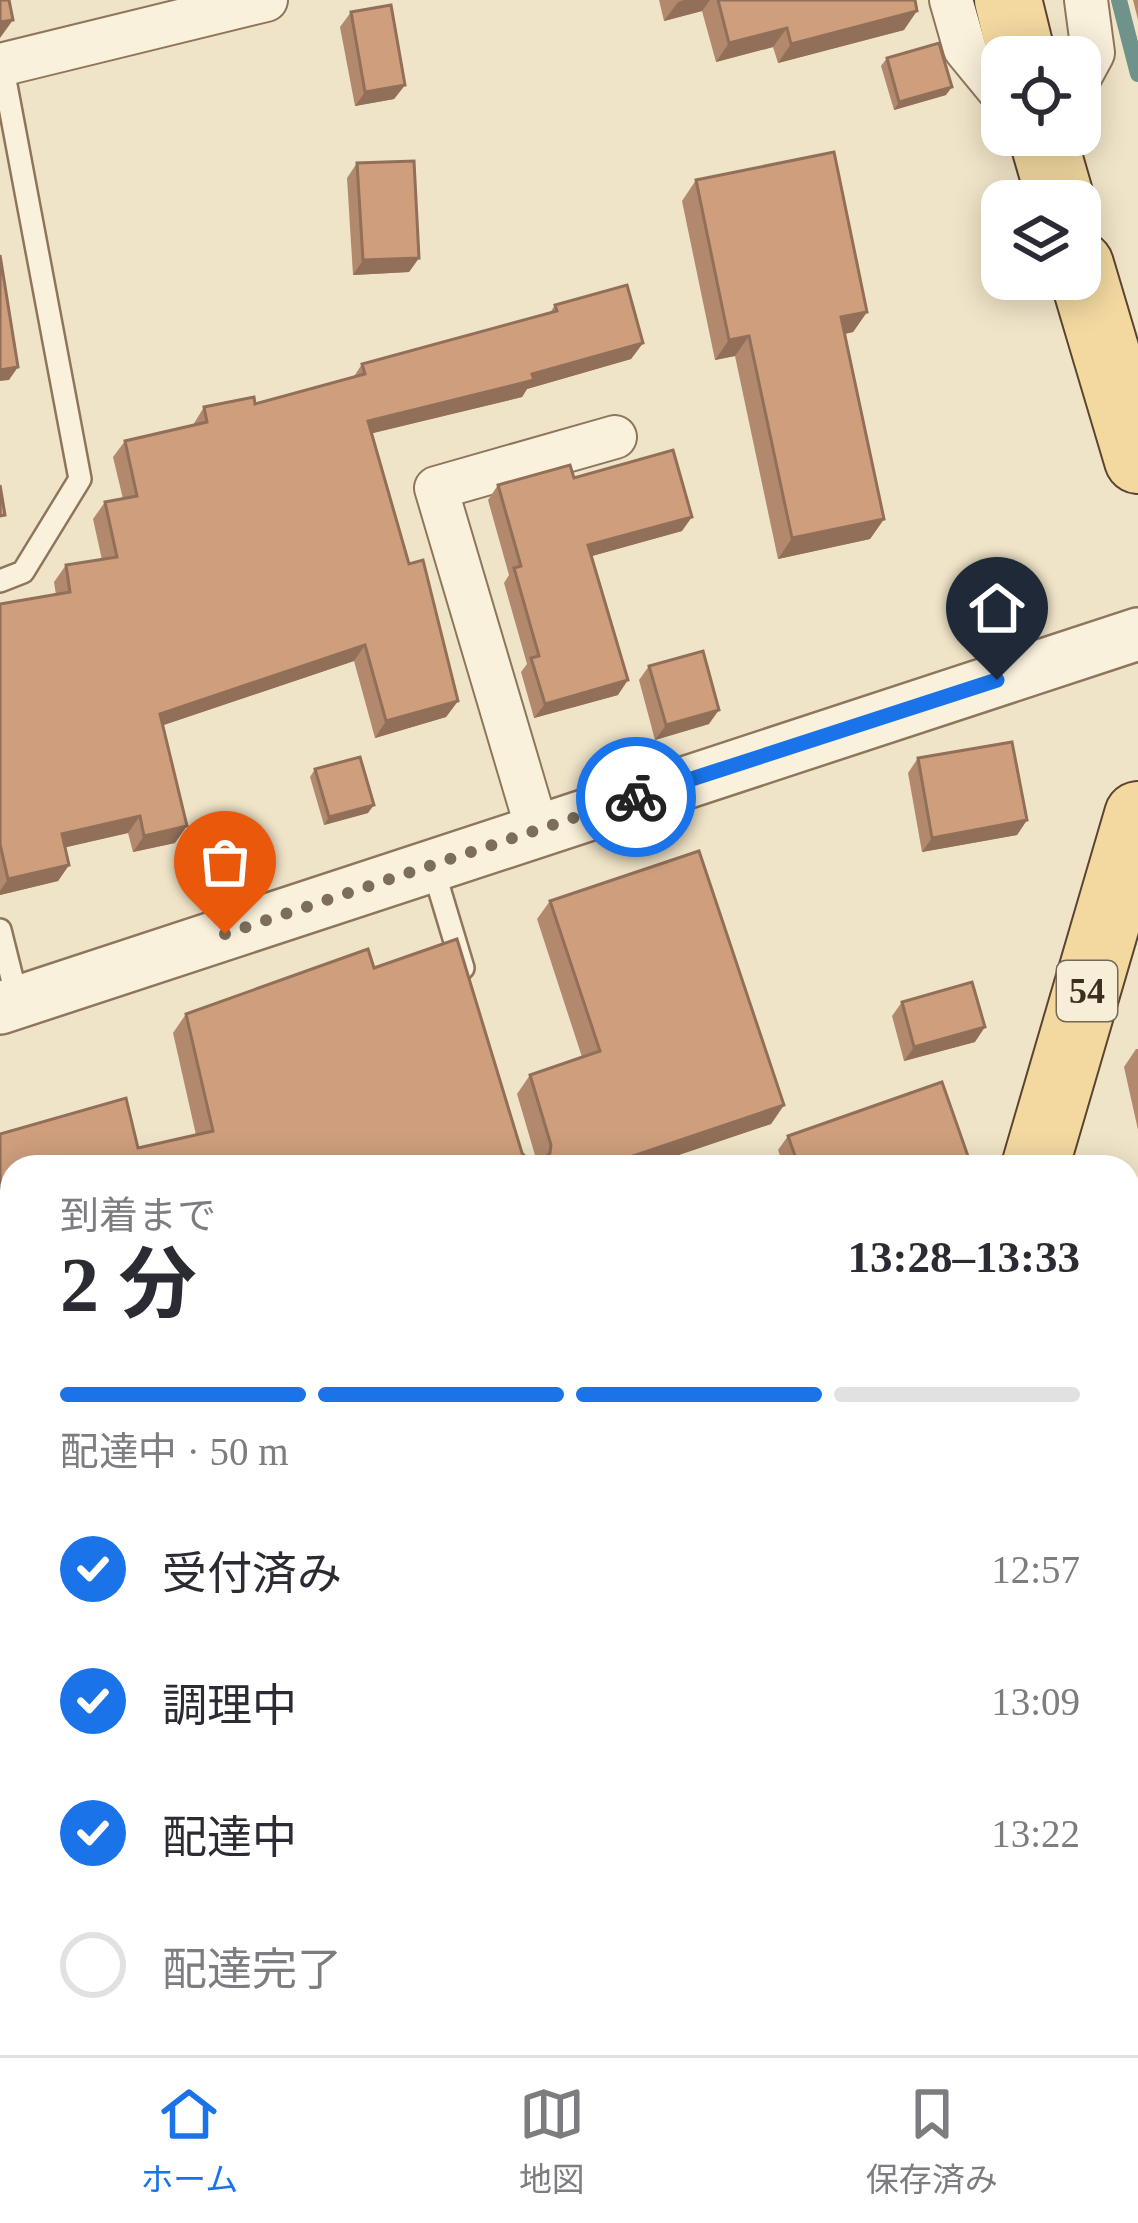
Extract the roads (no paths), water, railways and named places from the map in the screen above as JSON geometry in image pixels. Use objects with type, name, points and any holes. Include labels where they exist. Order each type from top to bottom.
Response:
[{"type":"main road","points":[[1008,0],[1017,36]]},
{"type":"main road","points":[[1090,300],[1138,460]]},
{"type":"main road","name":"54","points":[[1039,1155],[1138,814]]},
{"type":"street","points":[[1,64],[266,0]]},
{"type":"street","points":[[951,0],[965,49],[981,68]]},
{"type":"street","points":[[1086,0],[1091,36]]},
{"type":"street","points":[[537,829],[436,488],[615,437]]},
{"type":"street","points":[[9,1005],[1138,634]]},
{"type":"lane","points":[[0,581],[23,572],[80,479],[1,64]]},
{"type":"lane","points":[[432,865],[471,994]]},
{"type":"lane","points":[[0,930],[9,1005]]},
{"type":"waterway","points":[[1119,0],[1138,74]]}]
